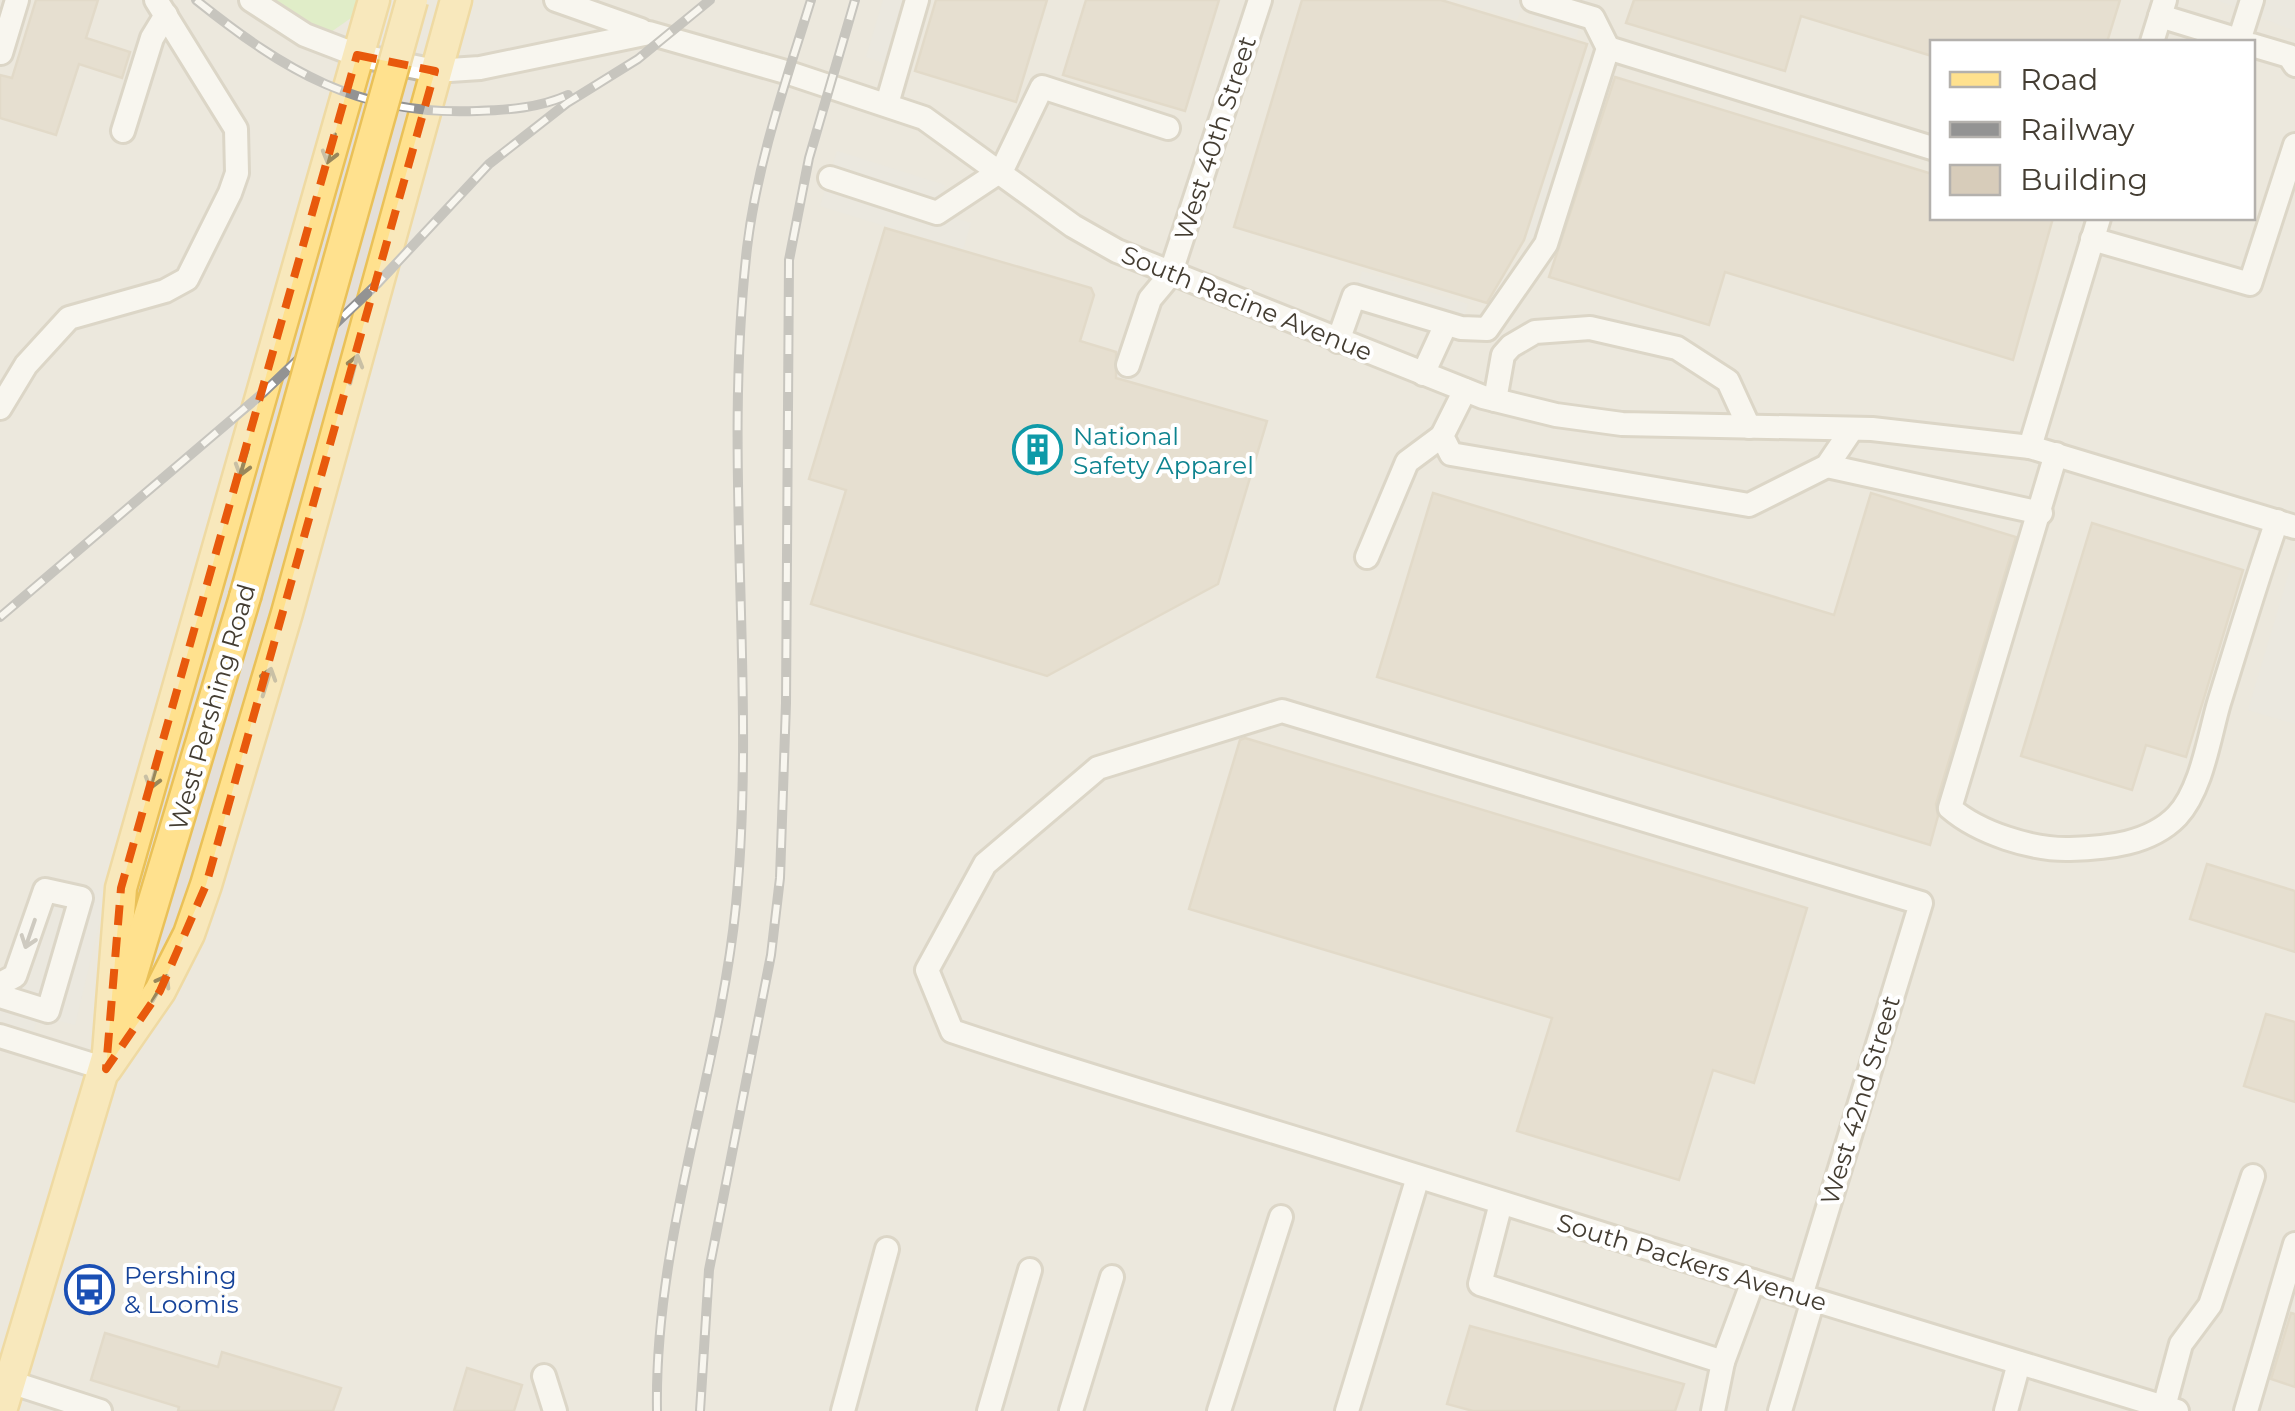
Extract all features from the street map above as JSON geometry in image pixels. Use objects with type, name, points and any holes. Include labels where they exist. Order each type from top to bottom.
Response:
[{"type":"main road","points":[[106,1069],[121,888],[374,0]]},
{"type":"main road","name":"West Pershing Road","points":[[5,1397],[245,597],[412,0]]},
{"type":"main road","points":[[106,1069],[160,991],[189,934],[206,886],[287,613],[456,0]]},
{"type":"street","points":[[0,53],[18,0]]},
{"type":"street","name":"South Racine Avenue","points":[[251,0],[305,34],[357,55],[435,71],[480,68],[649,32],[887,104],[924,118],[1002,170],[1073,226],[1170,275],[1495,400],[1556,415],[1622,424],[1852,429],[2030,446],[2286,524]]},
{"type":"street","points":[[556,0],[649,32]]},
{"type":"street","points":[[887,104],[917,0]]},
{"type":"street","name":"West 40th Street","points":[[1128,365],[1150,298],[1170,275],[1260,0]]},
{"type":"street","points":[[1533,0],[1592,18],[1608,48],[1930,147]]},
{"type":"street","points":[[2245,40],[2252,0]]},
{"type":"street","points":[[124,131],[161,8]]},
{"type":"street","points":[[0,408],[26,365],[55,330],[77,313],[166,292],[188,279],[230,193],[237,172],[236,130],[161,8]]},
{"type":"street","points":[[2153,40],[2162,8],[2238,40]]},
{"type":"street","points":[[2255,46],[2289,56],[2295,65]]},
{"type":"street","points":[[1338,341],[1354,296],[1476,332],[1488,329],[1546,244],[1608,48]]},
{"type":"street","points":[[830,178],[936,213],[1002,170],[1042,88],[1168,128]]},
{"type":"street","points":[[2030,446],[2096,228],[2250,284],[2295,145]]},
{"type":"street","points":[[1422,374],[1446,324]]},
{"type":"street","points":[[1495,400],[1503,355],[1511,346],[1534,332],[1590,328],[1677,348],[1728,381],[1749,426]]},
{"type":"street","points":[[0,362],[26,365]]},
{"type":"street","points":[[1368,557],[1408,462],[1442,436],[1465,390]]},
{"type":"street","points":[[1442,436],[1451,454],[1749,505],[1827,466],[1852,429]]},
{"type":"street","points":[[2056,454],[1950,808],[1965,822],[2012,839],[2058,849],[2099,848],[2142,839],[2176,817],[2199,771],[2256,581],[2286,524]]},
{"type":"street","points":[[1827,466],[2040,513]]},
{"type":"street","name":"South Packers Avenue","points":[[1920,904],[1282,711],[1212,729],[1098,768],[986,864],[926,970],[952,1030],[2171,1409]]},
{"type":"street","points":[[0,984],[15,976],[44,890],[81,898],[48,1012],[0,996]]},
{"type":"street","name":"West 42nd Street","points":[[1780,1411],[1807,1298],[1920,904]]},
{"type":"street","points":[[0,1036],[106,1069]]},
{"type":"street","points":[[2171,1409],[2181,1344],[2210,1305],[2253,1176]]},
{"type":"street","points":[[1347,1411],[1418,1177]]},
{"type":"street","points":[[1501,1203],[1480,1284],[1723,1362]]},
{"type":"street","points":[[1219,1411],[1281,1217]]},
{"type":"street","points":[[2246,1411],[2295,1244]]},
{"type":"street","points":[[844,1411],[887,1250]]},
{"type":"street","points":[[989,1411],[1030,1270]]},
{"type":"street","points":[[1071,1411],[1112,1277]]},
{"type":"street","points":[[1713,1411],[1723,1362],[1753,1281]]},
{"type":"street","points":[[2006,1411],[2019,1362]]},
{"type":"street","points":[[544,1376],[555,1411]]},
{"type":"street","points":[[5,1397],[100,1411]]},
{"type":"highlighted area","points":[[357,55],[435,71],[206,885],[160,991],[106,1069],[121,888]]},
{"type":"shaded area","points":[[0,0],[2295,0],[2295,1411],[0,1411]]},
{"type":"shaded area","points":[[883,0],[932,0],[922,32],[910,28],[897,67],[866,57]]},
{"type":"shaded area","points":[[1455,0],[1588,0],[1576,38],[1532,24],[1537,8],[1523,4],[1517,20]]},
{"type":"shaded area","points":[[2219,0],[2295,0],[2295,31],[2219,1]]},
{"type":"shaded area","points":[[1595,89],[1549,235],[1524,240],[1572,93]]},
{"type":"shaded area","points":[[837,151],[945,185],[937,213],[971,223],[963,250],[820,206]]},
{"type":"shaded area","points":[[1362,271],[1468,304],[1461,328],[1354,296]]},
{"type":"shaded area","points":[[2292,563],[2295,564],[2295,724],[2248,710]]},
{"type":"shaded area","points":[[41,878],[107,892],[75,1025],[37,1015],[34,1031],[0,1022],[0,973],[7,967]]},
{"type":"green space","points":[[259,0],[357,0],[351,18],[331,32],[315,30]]},
{"type":"building","points":[[36,0],[98,0],[86,38],[130,52],[122,78],[79,64],[56,135],[0,118],[0,75],[12,78]]},
{"type":"building","points":[[936,0],[1047,0],[1016,102],[915,71]]},
{"type":"building","points":[[1086,0],[1219,0],[1185,111],[1063,75]]},
{"type":"building","points":[[1302,0],[1441,0],[1587,44],[1524,240],[1487,303],[1234,227]]},
{"type":"building","points":[[1634,0],[2120,0],[2108,40],[1930,40],[1930,55],[1801,16],[1785,71],[1626,23]]},
{"type":"building","points":[[1615,77],[1930,173],[1930,220],[2052,220],[2013,360],[1725,272],[1709,325],[1549,277]]},
{"type":"building","name":"National Safety Apparel","points":[[885,228],[1091,288],[1094,295],[1080,341],[1116,352],[1116,378],[1267,421],[1218,584],[1047,676],[811,604],[846,490],[809,479]]},
{"type":"building","points":[[1433,493],[1834,615],[1871,493],[2016,537],[1936,804],[1938,816],[1930,845],[1377,677]]},
{"type":"building","points":[[2092,523],[2243,570],[2186,757],[2146,745],[2132,790],[2021,756]]},
{"type":"building","points":[[1245,738],[1807,908],[1754,1083],[1713,1070],[1679,1180],[1517,1131],[1552,1018],[1189,909],[1240,740]]},
{"type":"building","points":[[2207,864],[2295,891],[2295,952],[2190,919]]},
{"type":"building","points":[[2266,1014],[2295,1022],[2295,1102],[2244,1086]]},
{"type":"building","points":[[2291,1313],[2295,1314],[2295,1387],[2271,1379]]},
{"type":"building","points":[[1470,1326],[1684,1384],[1675,1411],[1473,1411],[1447,1404]]},
{"type":"building","points":[[105,1333],[218,1367],[222,1352],[341,1388],[333,1411],[178,1411],[179,1407],[91,1380]]},
{"type":"building","points":[[467,1368],[522,1385],[514,1411],[454,1411]]},
{"type":"railway","points":[[196,0],[293,68],[359,97],[434,111],[477,111],[535,106],[568,95]]},
{"type":"railway","points":[[0,617],[264,392],[377,284],[489,164],[567,103],[638,59],[710,0]]},
{"type":"railway","points":[[657,1411],[666,1283],[728,968],[736,905],[743,741],[738,412],[747,248],[765,154],[811,0]]},
{"type":"railway","points":[[700,1411],[709,1270],[771,955],[780,878],[786,703],[789,260],[809,158],[855,0]]},
{"type":"place","name":"National Safety Apparel","points":[[1038,450]]},
{"type":"place","name":"Pershing & Loomis","points":[[89,1289]]}]
